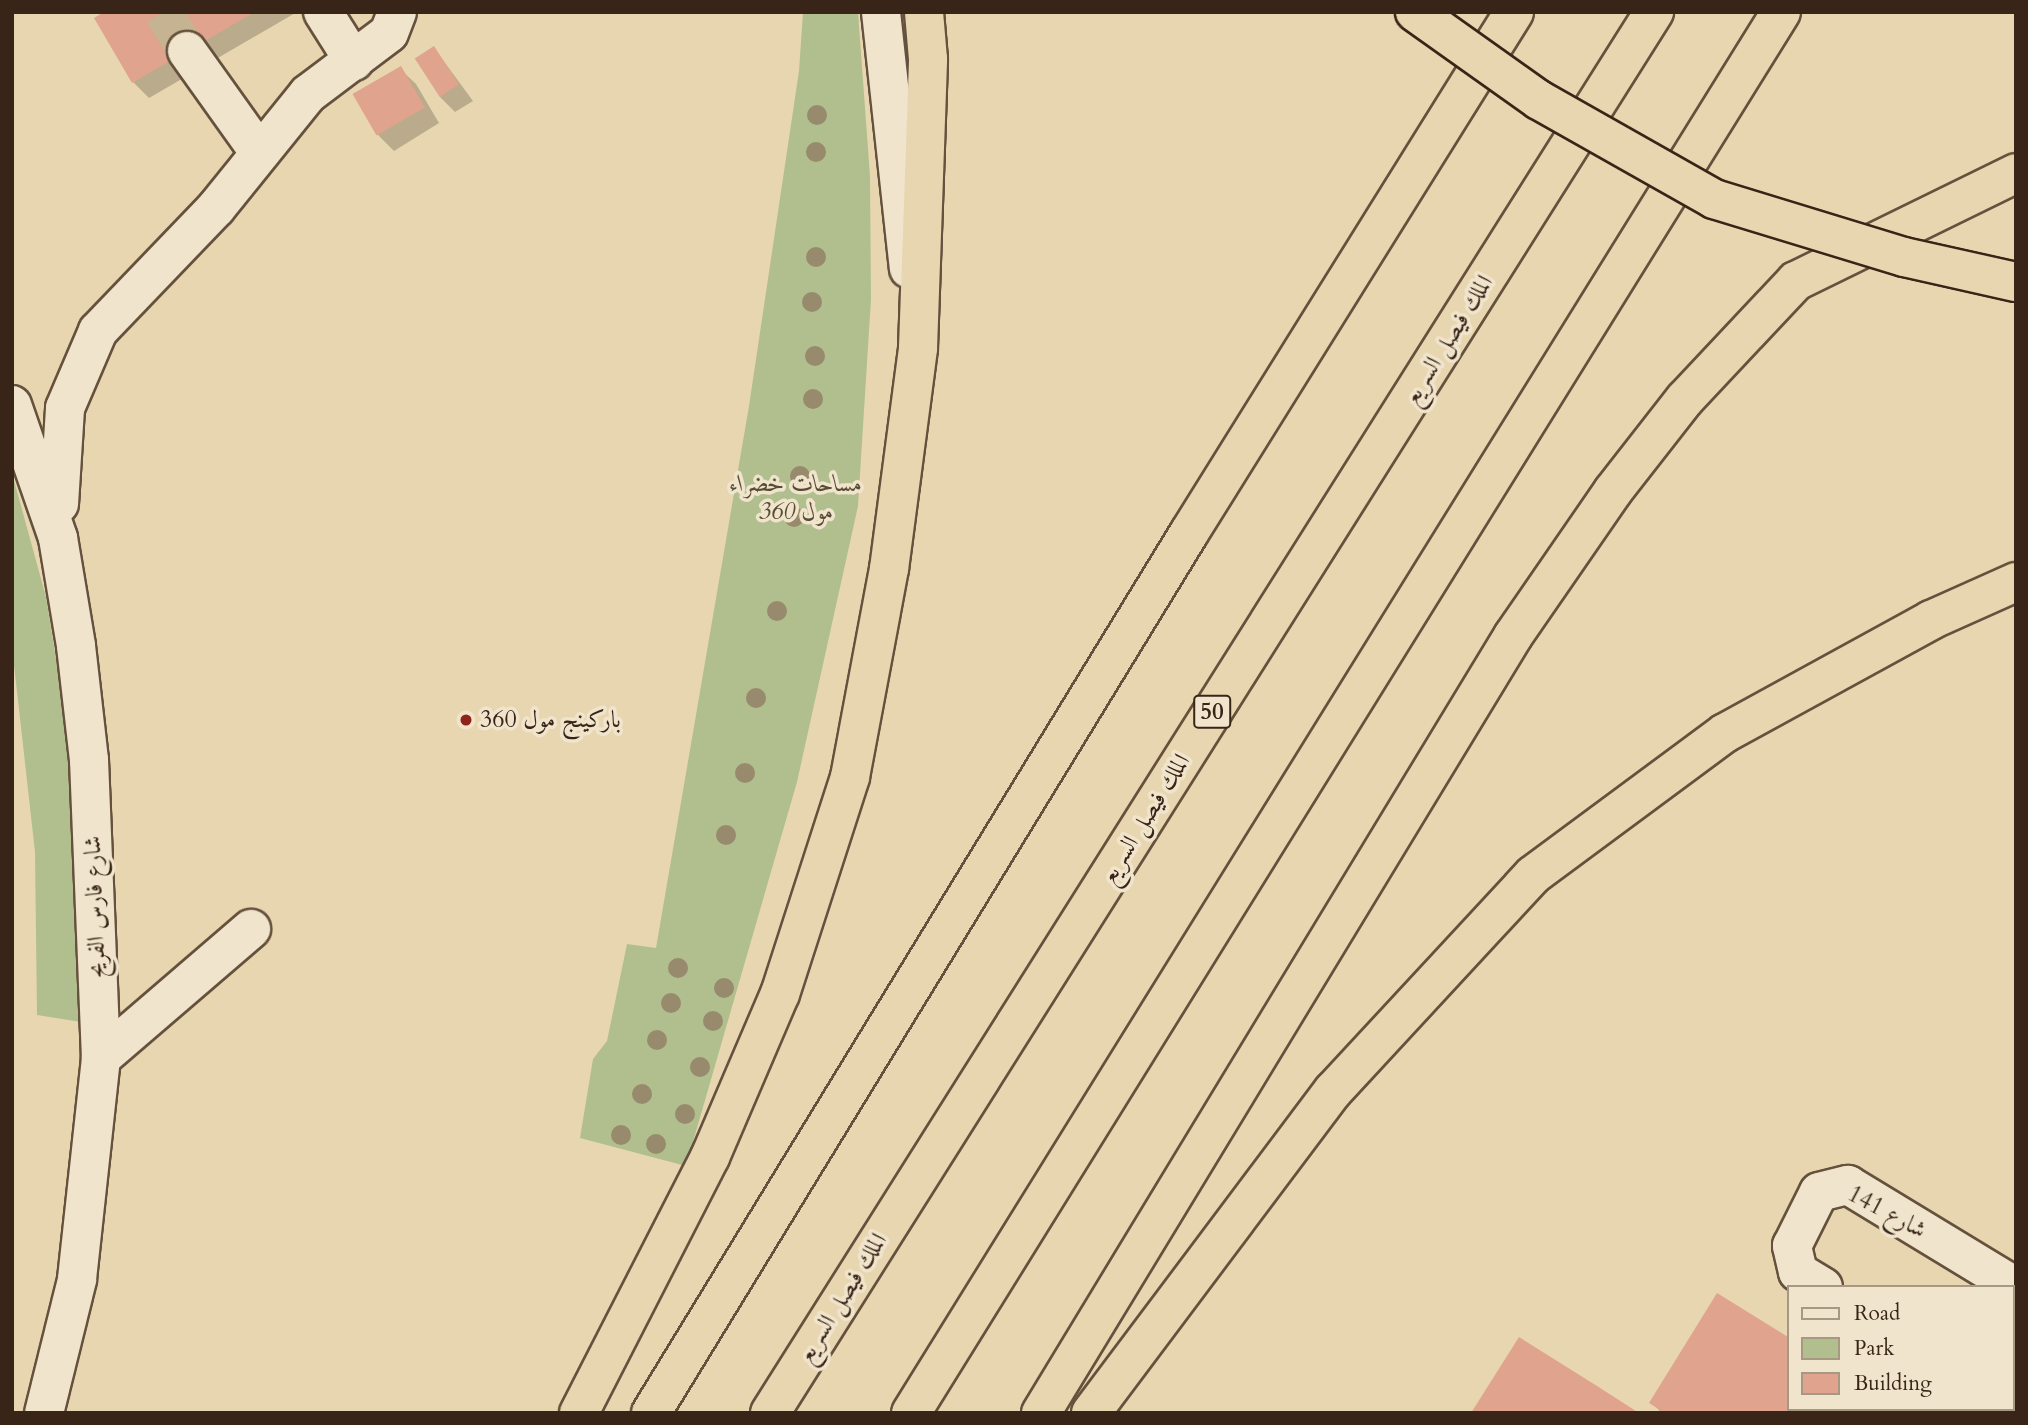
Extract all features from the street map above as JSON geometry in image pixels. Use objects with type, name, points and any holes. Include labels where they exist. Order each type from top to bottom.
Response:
[{"type":"highway","points":[[579,1413],[710,1157],[780,995],[842,803],[888,569],[918,348],[928,59],[924,12]]},
{"type":"highway","points":[[1415,12],[1539,100],[1714,198],[1904,257],[2016,282]]},
{"type":"highway","points":[[651,1413],[1181,545],[1514,12]]},
{"type":"highway","name":"الملك فيصل السريع","points":[[770,1413],[1654,12]]},
{"type":"highway","points":[[911,1413],[1781,12]]},
{"type":"highway","points":[[1041,1413],[1513,636],[1613,491],[1677,409],[1796,281],[2016,173]]},
{"type":"highway","points":[[1091,1413],[1333,1091],[1533,875],[1725,733],[1931,620],[2016,582]]},
{"type":"street","points":[[323,12],[354,61]]},
{"type":"street","points":[[58,538],[60,435],[84,355],[119,304],[192,234],[309,94],[389,33],[397,12]]},
{"type":"street","points":[[881,12],[918,348]]},
{"type":"street","points":[[187,51],[259,152]]},
{"type":"street","name":"شارع فارس الفريح","points":[[12,405],[58,538],[89,760],[101,1058],[77,1280],[44,1413]]},
{"type":"street","points":[[101,1058],[251,929]]},
{"type":"street","name":"شارع 141","points":[[1820,1285],[1798,1272],[1792,1262],[1793,1246],[1819,1192],[1848,1185],[2013,1285]]},
{"type":"green space","name":"مساحات خضراء 360 مول","points":[[803,12],[858,12],[870,176],[871,299],[858,506],[797,782],[686,1166],[580,1138],[593,1059],[607,1041],[627,944],[656,948],[749,406],[799,71]]},
{"type":"green space","points":[[12,473],[46,597],[73,764],[81,1022],[37,1015],[35,852],[12,647]]},
{"type":"building","points":[[104,12],[255,12],[132,83],[94,18]]},
{"type":"building","points":[[434,46],[459,85],[440,97],[415,59]]},
{"type":"building","points":[[401,66],[425,108],[377,136],[353,94]]},
{"type":"building","points":[[1717,1293],[1786,1336],[1786,1411],[1910,1413],[1665,1413],[1649,1403]]},
{"type":"building","points":[[1519,1337],[1597,1386],[1639,1413],[1471,1413]]},
{"type":"tunnel","points":[[163,12],[187,51]]},
{"type":"place","name":"باركينج مول 360","points":[[466,720]]}]
